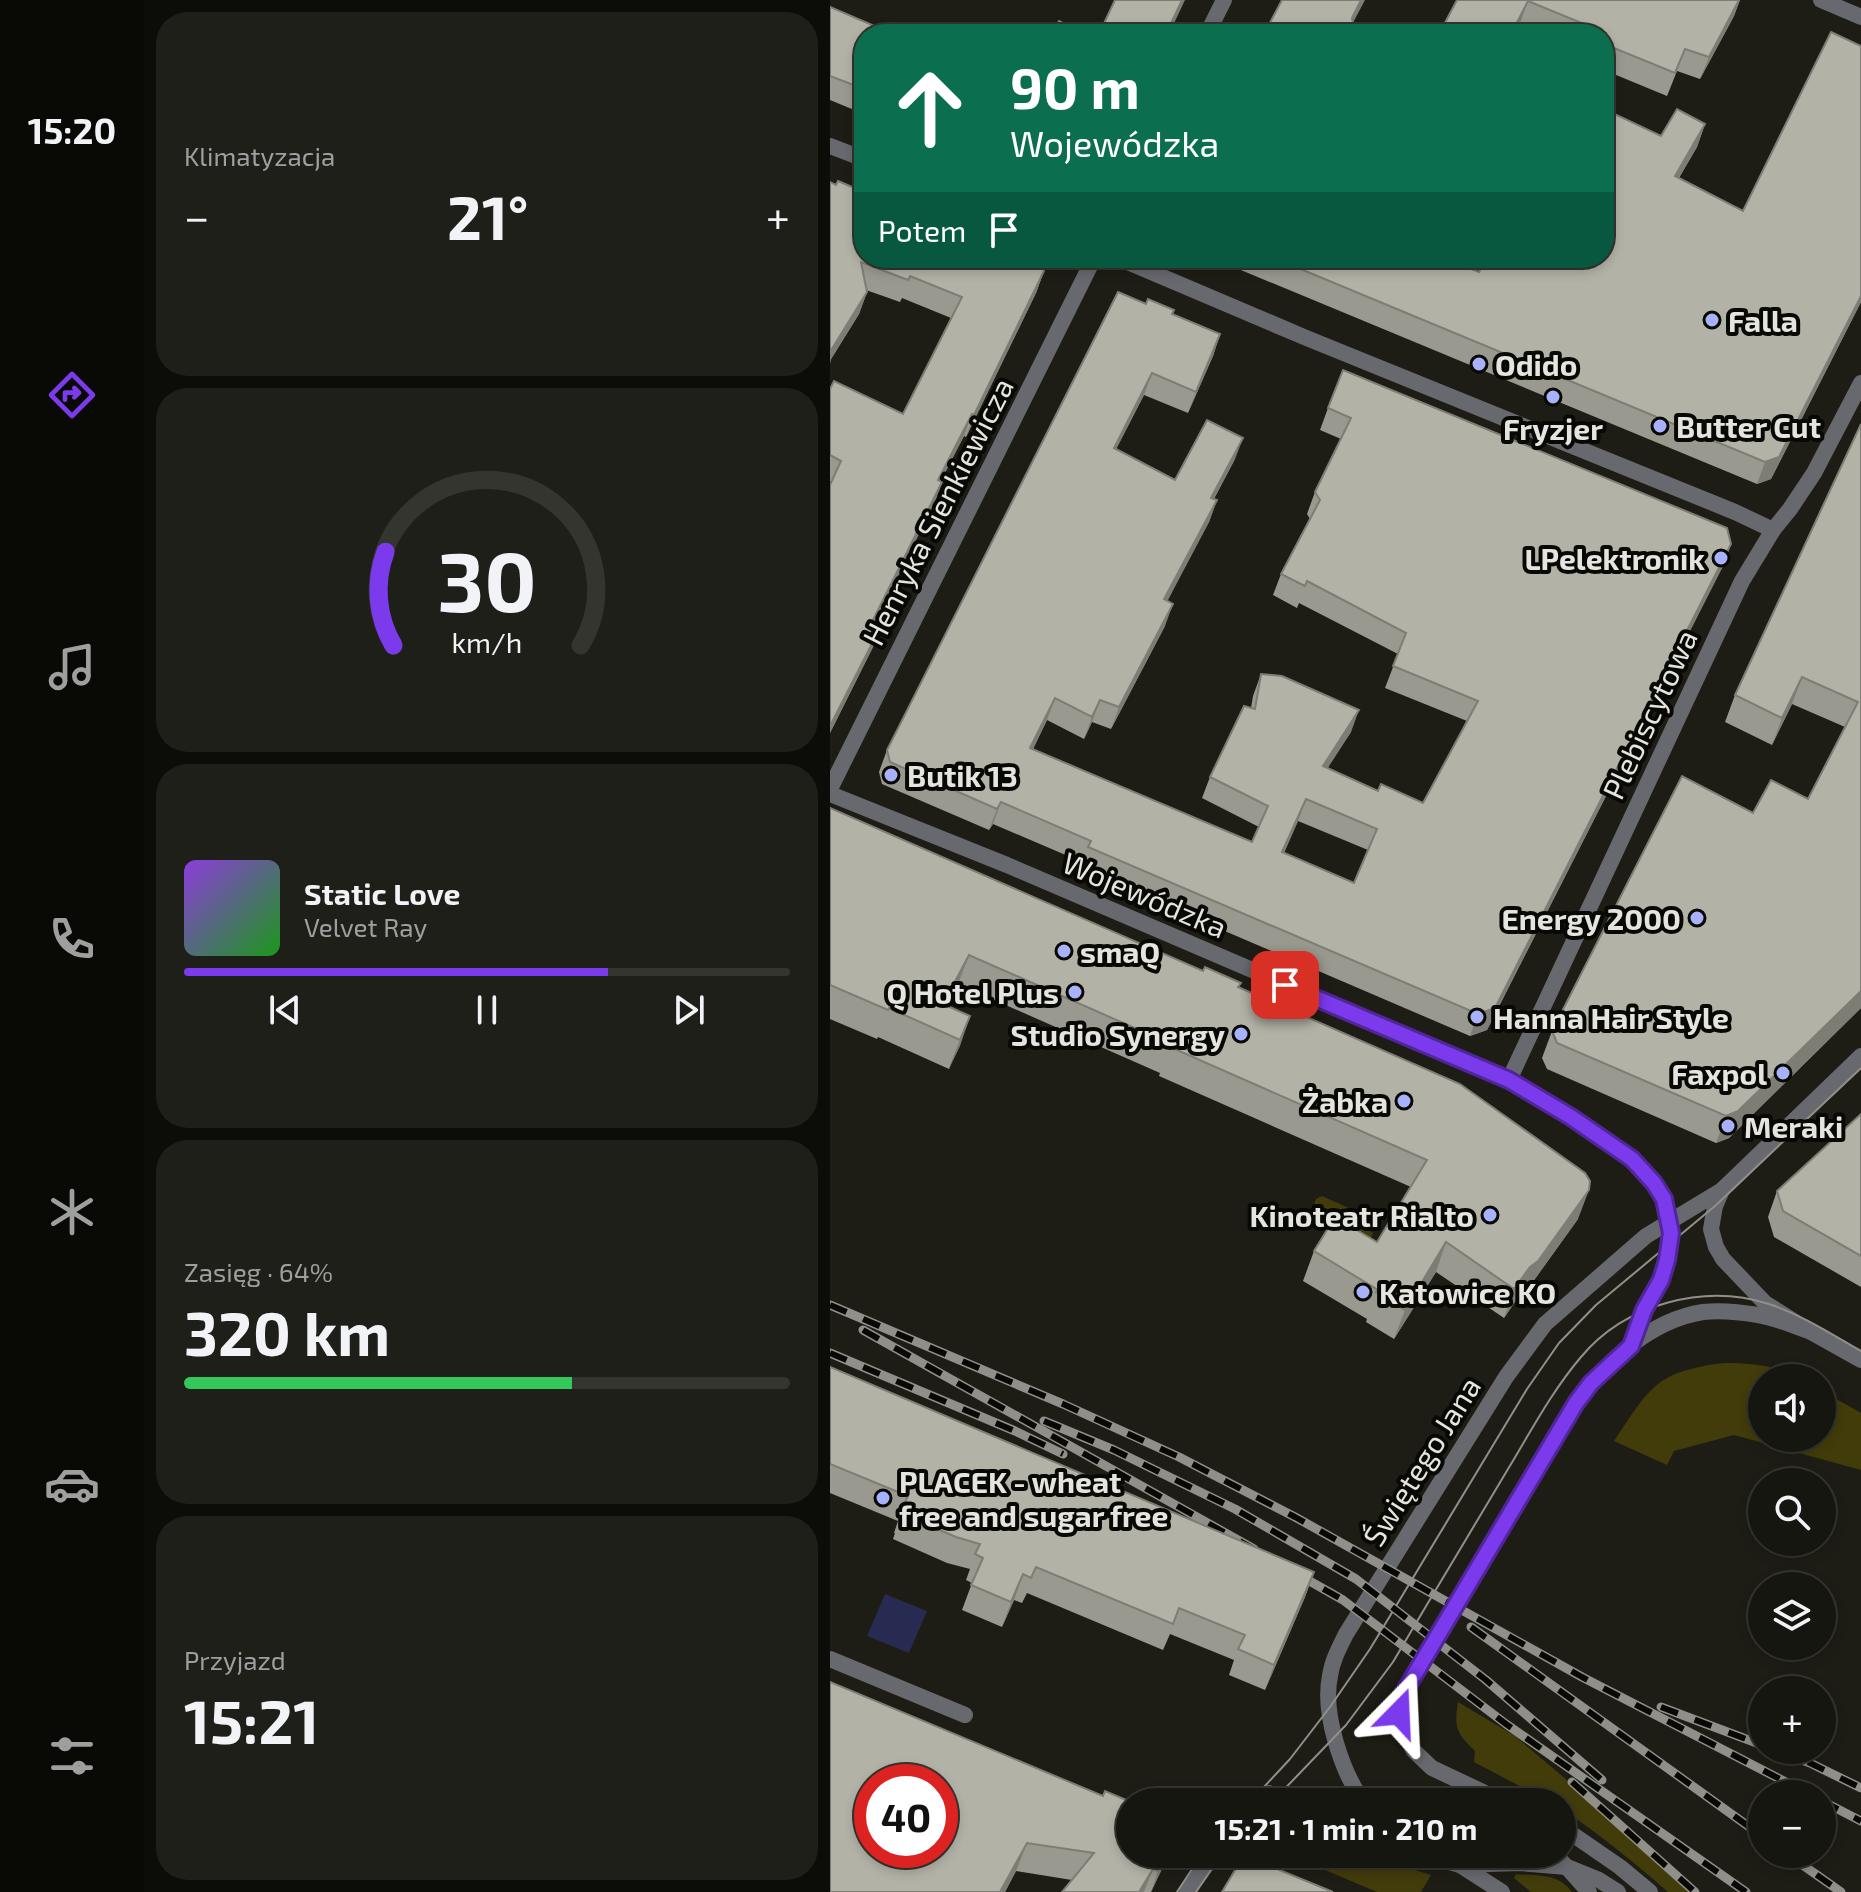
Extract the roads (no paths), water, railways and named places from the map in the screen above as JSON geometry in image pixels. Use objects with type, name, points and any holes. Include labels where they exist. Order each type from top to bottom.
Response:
[{"type":"street","points":[[1212,24],[1224,0]]},
{"type":"street","points":[[1821,0],[1861,17]]},
{"type":"street","points":[[830,146],[854,155]]},
{"type":"street","name":"Henryka Sienkiewicza","points":[[830,792],[1089,268]]},
{"type":"street","points":[[1142,268],[1773,530]]},
{"type":"street","name":"Plebiscytowa","points":[[1509,1080],[1742,581],[1773,530],[1814,473],[1861,383]]},
{"type":"street","name":"Wojewódzka","points":[[830,792],[1509,1080],[1632,1159],[1664,1199],[1671,1233],[1661,1280],[1644,1310],[1631,1346]]},
{"type":"street","name":"Świętego Jana","points":[[1354,1788],[1340,1760],[1330,1707],[1328,1680],[1333,1661],[1346,1634],[1506,1377],[1545,1324],[1646,1236],[1722,1190],[1861,1056]]},
{"type":"street","points":[[1722,1190],[1711,1229],[1723,1259],[1765,1303],[1861,1360]]},
{"type":"street","points":[[1473,1788],[1432,1768],[1414,1751],[1405,1735],[1399,1713],[1403,1694],[1576,1403],[1591,1383],[1638,1339],[1669,1322],[1702,1312],[1762,1315],[1811,1332]]},
{"type":"street","points":[[830,1659],[965,1715]]},
{"type":"street","points":[[1576,1837],[1650,1892]]},
{"type":"street","points":[[1187,1892],[1204,1868]]},
{"type":"street","points":[[1465,1868],[1502,1892]]},
{"type":"street","points":[[1568,1868],[1589,1892]]},
{"type":"street","points":[[1569,1868],[1618,1892]]},
{"type":"water","points":[[885,1594],[927,1611],[909,1653],[867,1636]]},
{"type":"tram line","points":[[1263,1788],[1290,1759],[1370,1649],[1527,1389],[1559,1343],[1596,1305],[1715,1206],[1861,1068]]},
{"type":"tram line","points":[[1285,1788],[1346,1725],[1393,1662],[1551,1397],[1581,1357],[1620,1323],[1667,1303],[1718,1296],[1744,1298],[1781,1308],[1861,1351]]},
{"type":"tram line","points":[[1177,1892],[1193,1868]]},
{"type":"tram line","points":[[1196,1892],[1212,1868]]},
{"type":"railway","points":[[830,1305],[1179,1457],[1295,1517],[1582,1677],[1782,1780]]},
{"type":"railway","points":[[863,1330],[1254,1549]]},
{"type":"railway","points":[[830,1353],[1063,1454]]},
{"type":"railway","points":[[1044,1421],[1114,1450],[1235,1509],[1356,1579],[1486,1680],[1602,1780]]},
{"type":"railway","points":[[1292,1571],[1343,1600],[1506,1724],[1746,1892]]},
{"type":"railway","points":[[1471,1627],[1748,1826]]},
{"type":"railway","points":[[1661,1707],[1748,1740]]},
{"type":"railway","points":[[1812,1764],[1861,1788]]},
{"type":"railway","points":[[1572,1782],[1695,1892]]},
{"type":"railway","points":[[1836,1808],[1861,1821]]},
{"type":"railway","points":[[1807,1868],[1841,1892]]},
{"type":"place","name":"Falla","points":[[1712,320]]},
{"type":"place","name":"Odido","points":[[1479,364]]},
{"type":"place","name":"Fryzjer","points":[[1553,397]]},
{"type":"place","name":"Butter Cut","points":[[1660,426]]},
{"type":"place","name":"LPelektronik","points":[[1721,558]]},
{"type":"place","name":"Butik 13","points":[[891,775]]},
{"type":"place","name":"Energy 2000","points":[[1697,918]]},
{"type":"place","name":"smaQ","points":[[1064,951]]},
{"type":"place","name":"Q Hotel Plus","points":[[1075,992]]},
{"type":"place","name":"Hanna Hair Style","points":[[1477,1017]]},
{"type":"place","name":"Studio Synergy","points":[[1241,1034]]},
{"type":"place","name":"Faxpol","points":[[1783,1073]]},
{"type":"place","name":"Żabka","points":[[1404,1101]]},
{"type":"place","name":"Meraki","points":[[1728,1126]]},
{"type":"place","name":"Kinoteatr Rialto","points":[[1490,1215]]},
{"type":"place","name":"Katowice KO","points":[[1363,1292]]},
{"type":"place","name":"PLACEK - wheat free and sugar free","points":[[883,1498]]}]
